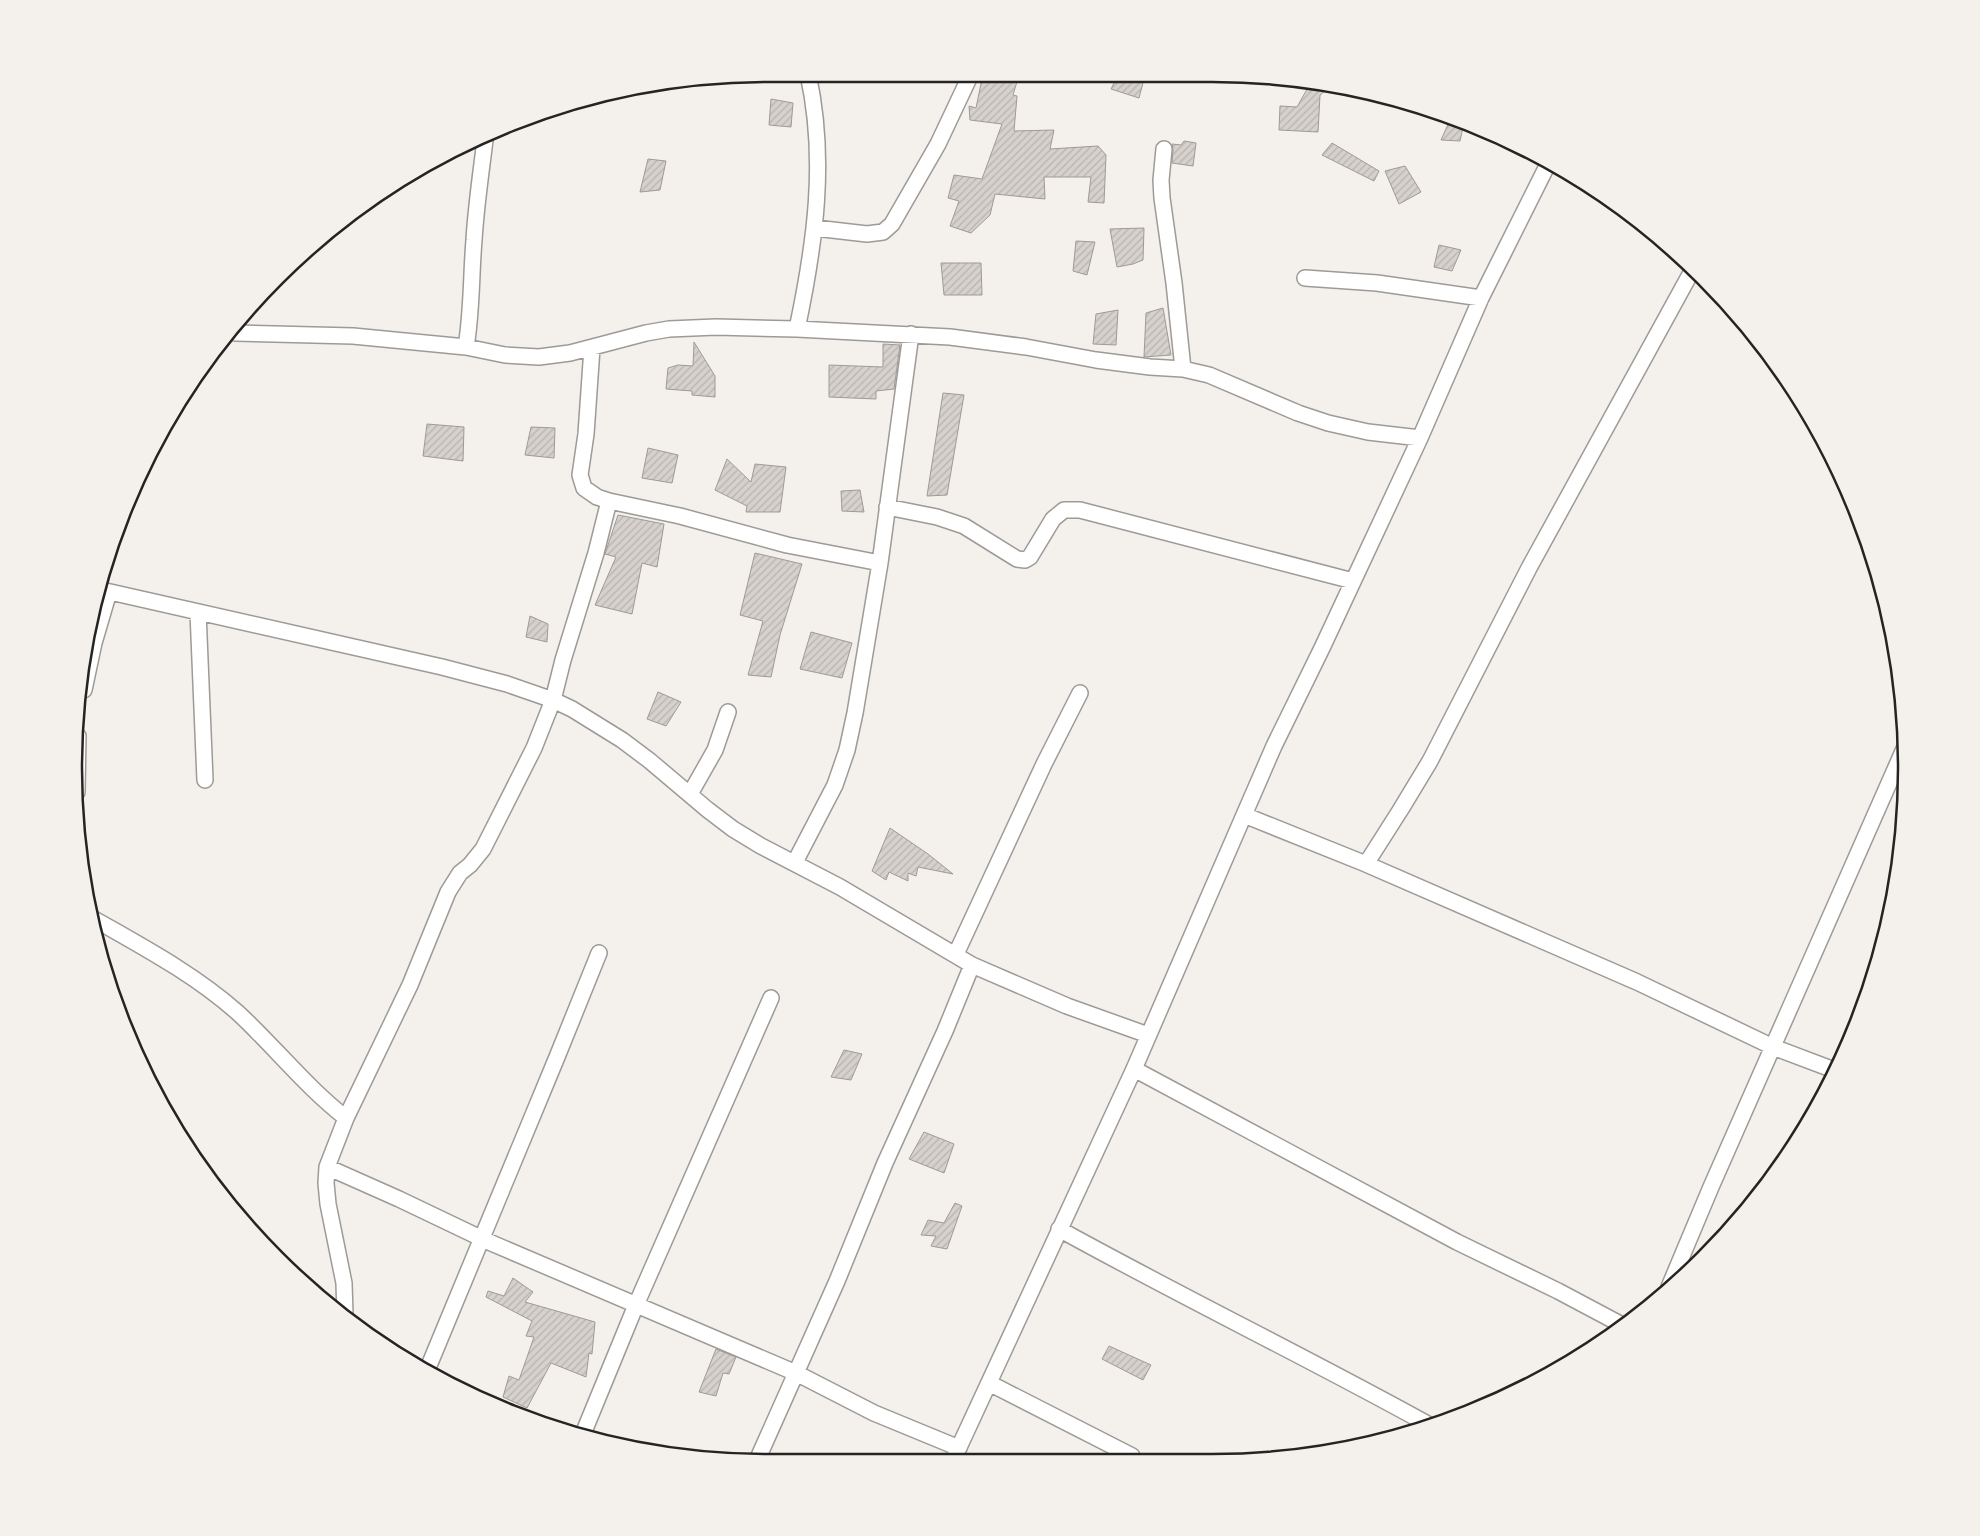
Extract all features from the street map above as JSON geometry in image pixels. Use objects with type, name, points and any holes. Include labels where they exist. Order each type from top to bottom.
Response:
[{"type":"street","points":[[797,329],[806,287],[814,228],[819,167],[816,120],[809,82]]},
{"type":"street","points":[[814,228],[866,234],[883,232],[892,224],[938,144],[967,82]]},
{"type":"street","points":[[466,347],[472,294],[473,241],[484,144]]},
{"type":"street","points":[[1164,149],[1161,180],[1162,198],[1174,283],[1183,369]]},
{"type":"street","points":[[327,1167],[481,1238],[796,1373],[874,1413],[957,1452],[1134,1069],[1274,746],[1420,438],[1481,298],[1545,169]]},
{"type":"street","points":[[1366,864],[1430,761],[1529,568],[1689,276]]},
{"type":"street","points":[[1306,278],[1377,282],[1481,298]]},
{"type":"street","points":[[240,332],[353,336],[466,347],[505,355],[538,357],[592,348],[646,333],[670,329],[716,327],[911,334],[998,344],[1150,367],[1183,369],[1209,375],[1328,423],[1368,432],[1420,438]]},
{"type":"street","points":[[795,862],[834,785],[847,750],[880,563],[911,334]]},
{"type":"street","points":[[592,348],[586,434],[580,475],[584,488],[597,497],[680,516],[787,545],[880,563]]},
{"type":"street","points":[[345,1307],[344,1283],[328,1204],[327,1167],[346,1118],[410,985],[448,892],[460,873],[470,865],[483,849],[534,748],[553,700],[563,660],[596,553],[609,500]]},
{"type":"street","points":[[887,507],[937,517],[964,526],[1017,559],[1025,560],[1030,557],[1053,519],[1064,510],[1080,510],[1353,581]]},
{"type":"street","points":[[106,592],[442,667],[507,684],[553,700],[572,709],[622,740],[733,829],[760,846],[795,862],[972,965],[1067,1006],[1148,1035]]},
{"type":"street","points":[[198,612],[205,780]]},
{"type":"street","points":[[956,954],[1044,764],[1080,693]]},
{"type":"street","points":[[690,794],[715,750],[728,712]]},
{"type":"street","points":[[1675,1273],[1898,762]]},
{"type":"street","points":[[1244,815],[1366,864],[1637,982],[1773,1047],[1828,1068]]},
{"type":"street","points":[[101,923],[179,967],[236,1011],[327,1103],[346,1118]]},
{"type":"street","points":[[429,1364],[598,953]]},
{"type":"street","points":[[760,1454],[837,1281],[885,1163],[945,1032],[972,965]]},
{"type":"street","points":[[585,1428],[636,1304],[771,998]]},
{"type":"street","points":[[1134,1069],[1448,1237],[1558,1290],[1616,1322]]},
{"type":"street","points":[[1059,1229],[1157,1283],[1368,1391],[1421,1420]]},
{"type":"street","points":[[989,1383],[1128,1454]]},
{"type":"building","points":[[981,82],[1017,82],[1013,95],[1017,96],[1014,131],[1054,130],[1050,149],[1098,146],[1106,155],[1104,203],[1088,202],[1091,177],[1044,177],[1045,199],[995,194],[990,215],[971,233],[950,226],[959,201],[948,198],[954,175],[982,179],[1002,124],[970,120],[969,106],[976,108]]},
{"type":"building","points":[[1114,82],[1143,82],[1139,98],[1111,89]]},
{"type":"building","points":[[1307,89],[1324,92],[1320,95],[1318,132],[1279,130],[1280,106],[1297,107]]},
{"type":"building","points":[[771,99],[793,103],[791,127],[769,125]]},
{"type":"building","points":[[1448,125],[1462,131],[1460,141],[1441,140]]},
{"type":"building","points":[[1184,141],[1196,143],[1193,166],[1172,163],[1172,144],[1181,145]]},
{"type":"building","points":[[1332,143],[1379,171],[1374,181],[1322,155]]},
{"type":"building","points":[[648,159],[666,161],[660,190],[640,192]]},
{"type":"building","points":[[1405,166],[1421,192],[1399,204],[1385,171]]},
{"type":"building","points":[[1144,228],[1143,260],[1117,267],[1110,229]]},
{"type":"building","points":[[1076,241],[1095,242],[1087,275],[1073,271]]},
{"type":"building","points":[[1439,245],[1461,250],[1452,271],[1434,267]]},
{"type":"building","points":[[941,263],[981,263],[982,295],[944,295]]},
{"type":"building","points":[[1163,308],[1171,355],[1144,357],[1146,313]]},
{"type":"building","points":[[1118,310],[1116,345],[1093,344],[1096,314]]},
{"type":"building","points":[[694,342],[715,376],[715,397],[692,395],[692,391],[666,389],[668,368],[678,365],[693,366]]},
{"type":"building","points":[[883,344],[900,345],[894,389],[876,391],[876,399],[829,397],[829,365],[883,367]]},
{"type":"building","points":[[943,393],[964,395],[947,495],[927,496]]},
{"type":"building","points":[[427,424],[464,427],[463,461],[423,456]]},
{"type":"building","points":[[531,427],[555,428],[554,458],[525,455]]},
{"type":"building","points":[[648,448],[678,455],[672,483],[642,478]]},
{"type":"building","points":[[727,459],[751,482],[755,464],[786,467],[780,512],[746,512],[747,506],[715,490]]},
{"type":"building","points":[[860,490],[864,512],[842,511],[841,491]]},
{"type":"building","points":[[618,515],[664,524],[657,567],[642,563],[632,614],[595,605],[616,557],[605,554]]},
{"type":"building","points":[[755,553],[802,564],[780,635],[771,677],[748,675],[763,621],[740,615]]},
{"type":"building","points":[[530,616],[548,624],[547,642],[526,637]]},
{"type":"building","points":[[811,632],[852,643],[842,678],[800,669]]},
{"type":"building","points":[[658,692],[681,702],[666,726],[647,719]]},
{"type":"building","points":[[890,828],[953,874],[918,867],[916,876],[908,873],[908,881],[889,872],[886,880],[872,871]]},
{"type":"building","points":[[844,1050],[862,1054],[851,1080],[831,1077]]},
{"type":"building","points":[[924,1132],[954,1144],[944,1173],[909,1159]]},
{"type":"building","points":[[955,1203],[962,1206],[947,1249],[931,1246],[936,1236],[921,1235],[928,1220],[944,1223]]},
{"type":"building","points":[[513,1278],[533,1292],[525,1302],[595,1322],[592,1354],[589,1353],[586,1377],[551,1363],[527,1408],[503,1397],[509,1376],[519,1380],[534,1337],[526,1336],[532,1321],[486,1297],[488,1291],[504,1296]]},
{"type":"building","points":[[1109,1346],[1151,1365],[1143,1380],[1102,1359]]},
{"type":"building","points":[[716,1349],[736,1357],[729,1374],[723,1373],[716,1396],[699,1392]]}]
